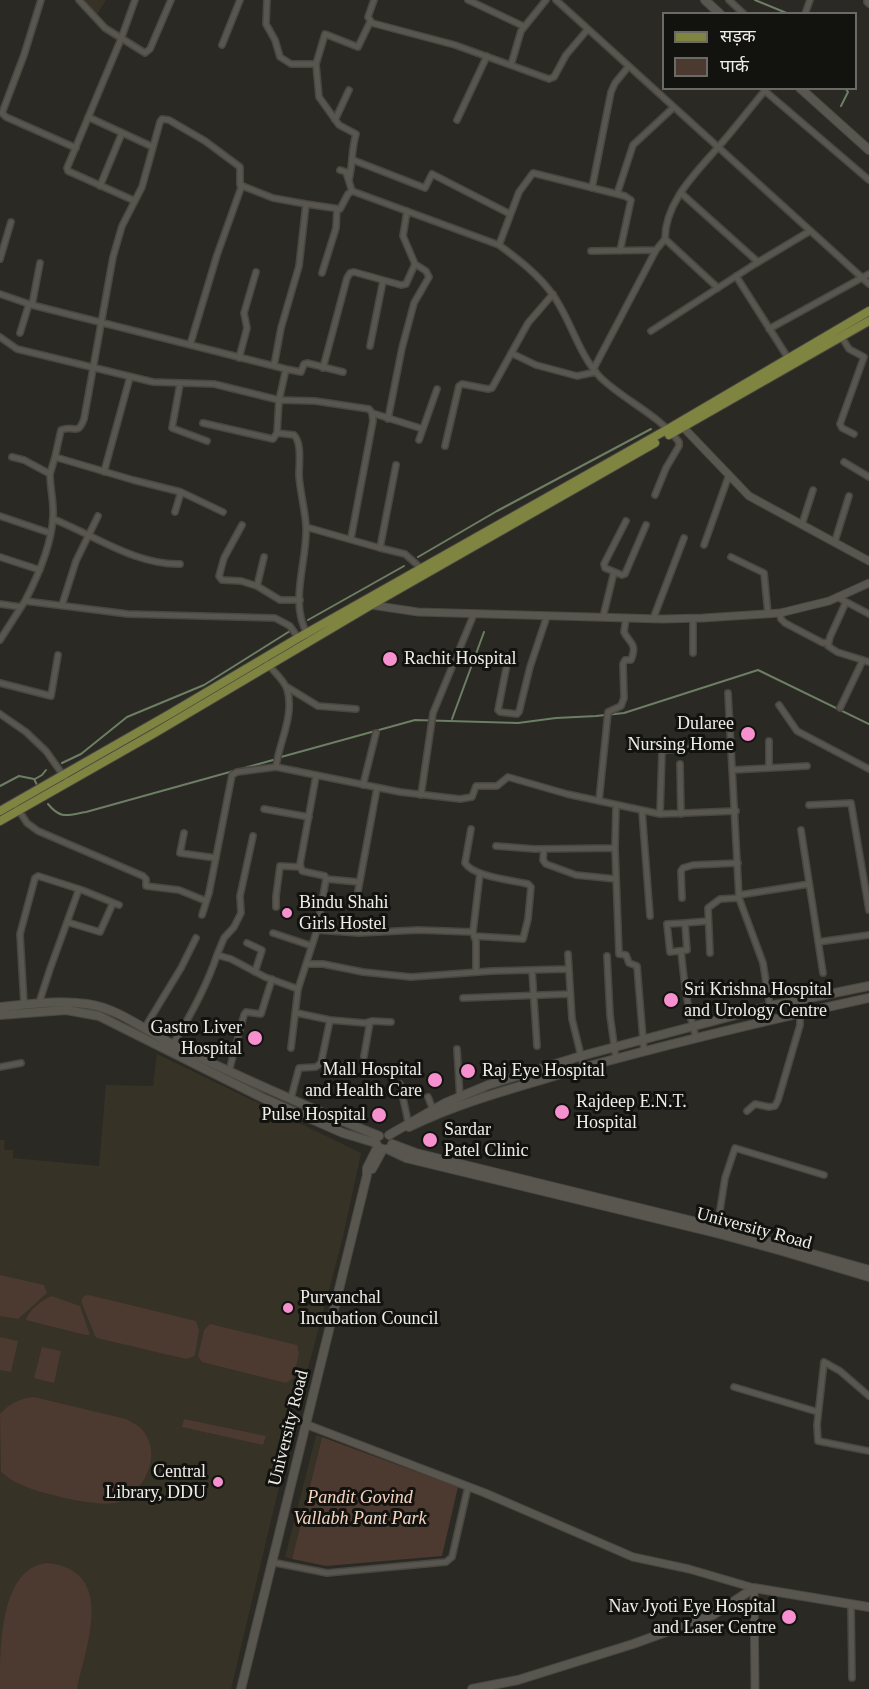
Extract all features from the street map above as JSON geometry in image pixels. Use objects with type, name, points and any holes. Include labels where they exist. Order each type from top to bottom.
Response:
[{"type":"main road","points":[[705,0],[718,12]]},
{"type":"main road","points":[[802,90],[869,150]]},
{"type":"main road","points":[[839,334],[869,312]]},
{"type":"main road","points":[[0,820],[16,807],[66,778],[153,734],[305,639],[790,361],[839,334],[869,321]]},
{"type":"main road","points":[[0,811],[16,807]]},
{"type":"main road","points":[[460,1101],[488,1085],[581,1056],[770,1006],[869,986]]},
{"type":"main road","points":[[0,1015],[66,1010],[99,1016],[263,1098],[343,1133],[384,1143],[434,1111],[460,1101],[696,1037],[869,998]]},
{"type":"main road","points":[[0,1007],[39,1003],[88,1004],[119,1015],[172,1044],[384,1143]]},
{"type":"main road","name":"University Road","points":[[241,1689],[367,1175],[384,1143],[406,1158],[717,1230],[869,1270]]},
{"type":"main road","name":"University Road","points":[[717,1230],[869,1277]]},
{"type":"main road","points":[[472,1689],[518,1680],[633,1644],[713,1615],[754,1588],[869,1607]]},
{"type":"street","points":[[41,0],[24,55],[2,113],[6,117],[76,148]]},
{"type":"street","points":[[79,0],[105,28],[142,53],[148,52],[171,0]]},
{"type":"street","points":[[135,0],[67,168],[68,171],[135,201]]},
{"type":"street","points":[[222,45],[240,0]]},
{"type":"street","points":[[267,0],[266,24],[275,40],[280,57],[291,64],[316,64]]},
{"type":"street","points":[[349,180],[353,160],[350,152],[356,134],[339,125],[319,97],[316,64],[325,34],[358,47],[370,22],[368,17],[374,0]]},
{"type":"street","points":[[468,0],[523,26]]},
{"type":"street","points":[[511,65],[523,26],[546,0]]},
{"type":"street","points":[[556,0],[869,284]]},
{"type":"street","points":[[729,0],[742,12]]},
{"type":"street","points":[[370,22],[456,45],[552,79],[566,55],[588,29]]},
{"type":"street","points":[[457,120],[487,56]]},
{"type":"street","points":[[592,188],[611,92],[615,83],[629,66]]},
{"type":"street","points":[[335,120],[349,90]]},
{"type":"street","points":[[510,353],[536,365],[577,376],[595,370],[656,250],[665,239],[665,225],[681,193],[692,175],[766,90],[869,180]]},
{"type":"street","points":[[617,194],[633,145],[674,107]]},
{"type":"street","points":[[88,117],[153,147]]},
{"type":"street","points":[[0,640],[26,601],[40,570],[53,519],[50,474],[61,430],[81,428],[113,257],[122,226],[142,187],[160,122],[166,119],[205,141],[240,167],[239,181],[242,185],[273,198],[337,209],[343,205],[352,191]]},
{"type":"street","points":[[100,186],[122,133]]},
{"type":"street","points":[[353,160],[425,188],[432,174],[510,214]]},
{"type":"street","points":[[339,170],[346,172],[352,191]]},
{"type":"street","points":[[499,245],[519,192],[533,173],[617,194],[631,200],[620,251]]},
{"type":"street","points":[[190,345],[217,255],[242,185]]},
{"type":"street","points":[[352,191],[499,245],[519,259],[553,294],[600,377],[670,431],[680,444],[654,495]]},
{"type":"street","points":[[681,193],[758,262]]},
{"type":"street","points":[[274,366],[281,328],[299,266],[306,204]]},
{"type":"street","points":[[322,273],[336,228],[337,209]]},
{"type":"street","points":[[388,419],[402,348],[414,303],[429,277],[426,271],[415,264],[403,236],[407,211]]},
{"type":"street","points":[[0,260],[11,222]]},
{"type":"street","points":[[651,331],[810,231]]},
{"type":"street","points":[[665,239],[718,288]]},
{"type":"street","points":[[591,251],[656,250]]},
{"type":"street","points":[[20,333],[31,304],[40,263]]},
{"type":"street","points":[[323,368],[350,273],[354,272],[404,285],[415,264]]},
{"type":"street","points":[[239,358],[247,328],[244,313],[256,272]]},
{"type":"street","points":[[769,329],[869,274]]},
{"type":"street","points":[[736,276],[790,361]]},
{"type":"street","points":[[370,346],[383,280]]},
{"type":"street","points":[[0,294],[31,304],[286,369],[301,372],[306,363],[343,372]]},
{"type":"street","points":[[445,446],[459,386],[462,384],[490,389],[531,318],[553,294]]},
{"type":"street","points":[[839,334],[849,349],[864,357],[840,424],[842,428],[854,434]]},
{"type":"street","points":[[0,337],[17,349],[130,377],[180,384],[202,382],[279,399],[360,407],[388,419],[423,429]]},
{"type":"street","points":[[203,423],[273,439],[277,432],[279,399],[286,369]]},
{"type":"street","points":[[104,472],[130,377]]},
{"type":"street","points":[[180,384],[172,428],[207,441]]},
{"type":"street","points":[[419,440],[437,389]]},
{"type":"street","points":[[351,538],[373,421],[372,413]]},
{"type":"street","points":[[681,424],[749,496],[869,561]]},
{"type":"street","points":[[277,432],[297,436],[299,483],[306,527],[300,600],[301,622],[305,639]]},
{"type":"street","points":[[55,457],[181,492],[223,512]]},
{"type":"street","points":[[12,458],[24,459],[50,474]]},
{"type":"street","points":[[844,462],[869,477]]},
{"type":"street","points":[[381,548],[396,465]]},
{"type":"street","points":[[704,545],[729,476]]},
{"type":"street","points":[[802,524],[813,490]]},
{"type":"street","points":[[175,512],[181,492]]},
{"type":"street","points":[[835,541],[849,496]]},
{"type":"street","points":[[0,516],[50,533]]},
{"type":"street","points":[[62,605],[76,561],[98,516]]},
{"type":"street","points":[[53,519],[132,554],[163,564],[180,564]]},
{"type":"street","points":[[626,521],[604,564],[605,568],[622,575],[625,574],[646,525]]},
{"type":"street","points":[[242,525],[224,558],[219,576],[222,579],[257,586],[280,600],[300,600]]},
{"type":"street","points":[[306,527],[405,554],[424,571]]},
{"type":"street","points":[[652,619],[684,538]]},
{"type":"street","points":[[731,556],[764,573],[768,614]]},
{"type":"street","points":[[0,557],[40,570]]},
{"type":"street","points":[[257,586],[264,557]]},
{"type":"street","points":[[603,617],[615,573]]},
{"type":"street","points":[[370,602],[418,612],[652,619],[693,618],[780,613],[837,597],[869,583]]},
{"type":"street","points":[[837,597],[869,614]]},
{"type":"street","points":[[26,601],[128,614],[275,618],[290,626],[305,639]]},
{"type":"street","points":[[840,708],[866,661],[828,646],[846,602]]},
{"type":"street","points":[[0,604],[21,607]]},
{"type":"street","points":[[780,613],[785,623],[822,643],[828,642]]},
{"type":"street","points":[[421,795],[433,713],[474,614]]},
{"type":"street","points":[[507,664],[498,710],[517,714],[547,616]]},
{"type":"street","points":[[599,801],[608,712],[621,706],[624,698],[623,664],[625,660],[631,660],[633,656],[633,644],[624,632],[626,618]]},
{"type":"street","points":[[693,618],[693,653]]},
{"type":"street","points":[[0,683],[51,696],[58,655]]},
{"type":"street","points":[[266,663],[287,687],[318,706],[356,709]]},
{"type":"street","points":[[276,767],[289,716],[287,687]]},
{"type":"street","points":[[728,693],[739,896],[763,963],[772,1019]]},
{"type":"street","points":[[779,705],[797,731],[869,769]]},
{"type":"street","points":[[0,714],[26,732],[46,751],[66,778]]},
{"type":"street","points":[[363,785],[376,733]]},
{"type":"street","points":[[769,741],[769,768]]},
{"type":"street","points":[[660,814],[662,752],[730,746]]},
{"type":"street","points":[[680,764],[681,814]]},
{"type":"street","points":[[732,770],[807,766]]},
{"type":"street","points":[[202,915],[232,776],[237,772],[276,767],[377,788],[460,799],[472,797],[476,786],[497,786],[508,777],[660,814],[736,811]]},
{"type":"street","points":[[300,867],[316,776]]},
{"type":"street","points":[[356,902],[377,788]]},
{"type":"street","points":[[809,805],[848,802],[852,805],[869,910]]},
{"type":"street","points":[[616,805],[615,848],[619,954],[626,956],[629,963],[637,966],[644,1051]]},
{"type":"street","points":[[16,807],[27,823],[38,831],[144,876],[146,886],[179,890],[206,901]]},
{"type":"street","points":[[264,808],[309,817]]},
{"type":"street","points":[[642,811],[650,916]]},
{"type":"street","points":[[317,930],[359,933],[418,930],[521,939],[524,937],[528,919],[530,885],[480,873],[466,865],[471,829]]},
{"type":"street","points":[[801,830],[823,973]]},
{"type":"street","points":[[184,833],[180,853],[216,858]]},
{"type":"street","points":[[172,1044],[196,1007],[208,983],[224,938],[234,927],[241,913],[240,896],[253,836]]},
{"type":"street","points":[[496,846],[544,849],[615,848]]},
{"type":"street","points":[[544,849],[543,860],[546,864],[576,874],[616,879]]},
{"type":"street","points":[[682,898],[681,871],[683,868],[693,865],[738,863]]},
{"type":"street","points":[[276,907],[280,866],[300,867],[302,871],[325,876],[326,879],[359,882]]},
{"type":"street","points":[[476,972],[473,934],[480,873]]},
{"type":"street","points":[[24,1004],[20,934],[35,878],[38,876],[116,904],[99,932],[67,922]]},
{"type":"street","points":[[291,1048],[297,1013],[298,989],[317,930],[326,879]]},
{"type":"street","points":[[710,953],[707,911],[716,902],[809,884]]},
{"type":"street","points":[[39,1003],[80,890]]},
{"type":"street","points":[[685,923],[687,950],[670,952],[667,924],[708,921]]},
{"type":"street","points":[[273,933],[312,946]]},
{"type":"street","points":[[818,942],[869,935]]},
{"type":"street","points":[[144,1029],[181,968],[196,938]]},
{"type":"street","points":[[247,943],[262,950],[255,972]]},
{"type":"street","points":[[681,951],[684,986],[696,1037]]},
{"type":"street","points":[[568,954],[567,969],[572,1019],[584,1068]]},
{"type":"street","points":[[217,955],[298,989]]},
{"type":"street","points":[[607,956],[613,1048],[616,1059]]},
{"type":"street","points":[[306,964],[323,964],[363,972],[411,977],[567,969]]},
{"type":"street","points":[[532,970],[537,1046]]},
{"type":"street","points":[[229,1071],[244,1015],[246,1012],[259,1014],[262,1012],[272,980]]},
{"type":"street","points":[[463,998],[569,994]]},
{"type":"street","points":[[297,1013],[330,1020],[365,1023],[391,1022]]},
{"type":"street","points":[[747,1111],[755,1104],[775,1106],[799,1029],[800,1013]]},
{"type":"street","points":[[291,1098],[299,1068],[316,1067],[321,1063],[330,1020]]},
{"type":"street","points":[[364,1056],[370,1022]]},
{"type":"street","points":[[457,1050],[460,1101]]},
{"type":"street","points":[[0,1066],[21,1063]]},
{"type":"street","points":[[400,1084],[409,1125]]},
{"type":"street","points":[[428,1097],[434,1111]]},
{"type":"street","points":[[717,1230],[725,1178],[735,1148],[824,1174]]},
{"type":"street","points":[[869,1396],[840,1371],[824,1362],[818,1412],[818,1441],[869,1451]]},
{"type":"street","points":[[734,1387],[818,1412]]},
{"type":"street","points":[[305,1424],[468,1487],[633,1557],[689,1569],[754,1588],[755,1689]]},
{"type":"street","points":[[271,1562],[327,1573],[450,1561],[456,1545],[468,1487]]},
{"type":"street","points":[[851,1604],[852,1678]]},
{"type":"shaded area","points":[[83,0],[106,0],[97,14]]},
{"type":"shaded area","points":[[157,1054],[361,1153],[343,1237],[299,1402],[292,1409],[288,1427],[292,1432],[231,1689],[0,1689],[0,1140],[5,1140],[4,1150],[13,1150],[13,1158],[99,1166],[106,1085],[153,1086]]},
{"type":"shaded area","points":[[316,1435],[322,1437],[292,1559],[285,1557]]},
{"type":"green space","points":[[0,1275],[44,1285],[47,1293],[18,1319],[0,1316]]},
{"type":"green space","points":[[89,1295],[196,1321],[199,1330],[195,1355],[186,1359],[97,1338],[81,1301],[84,1296]]},
{"type":"green space","points":[[52,1296],[80,1306],[90,1335],[26,1320],[36,1306]]},
{"type":"green space","points":[[210,1324],[297,1345],[299,1354],[293,1378],[286,1383],[202,1362],[198,1356],[204,1330]]},
{"type":"green space","points":[[0,1337],[18,1341],[11,1372],[0,1370]]},
{"type":"green space","points":[[42,1347],[61,1351],[54,1383],[34,1378]]},
{"type":"green space","points":[[34,1397],[126,1419],[140,1428],[149,1441],[151,1452],[151,1462],[143,1482],[128,1497],[110,1504],[65,1498],[34,1489],[21,1485],[1,1472],[0,1414],[15,1402]]},
{"type":"green space","points":[[184,1419],[266,1436],[263,1445],[182,1427]]},
{"type":"green space","name":"Pandit Govind Vallabh Pant Park","points":[[322,1437],[458,1487],[442,1556],[326,1566],[292,1559]]},
{"type":"green space","points":[[47,1563],[69,1569],[82,1579],[90,1594],[92,1612],[90,1632],[77,1689],[0,1689],[2,1632],[11,1594],[20,1579],[31,1568]]},
{"type":"waterway","points":[[755,0],[784,12]]},
{"type":"waterway","points":[[841,106],[848,92],[846,90]]},
{"type":"waterway","points":[[418,557],[497,511],[651,429]]},
{"type":"waterway","points":[[308,620],[404,566]]},
{"type":"waterway","points":[[62,763],[81,754],[127,717],[204,685],[290,631]]},
{"type":"waterway","points":[[452,719],[484,632]]},
{"type":"waterway","points":[[281,757],[415,720],[518,723],[624,713],[758,670],[869,724]]},
{"type":"waterway","points":[[48,804],[57,812],[65,815],[86,812],[273,760]]},
{"type":"waterway","points":[[35,779],[46,770]]},
{"type":"waterway","points":[[0,786],[19,776],[34,779],[37,785]]},
{"type":"place","name":"Rachit Hospital","points":[[390,659]]},
{"type":"place","name":"Dularee Nursing Home","points":[[748,734]]},
{"type":"place","name":"Bindu Shahi Girls Hostel","points":[[287,913]]},
{"type":"place","name":"Sri Krishna Hospital and Urology Centre","points":[[671,1000]]},
{"type":"place","name":"Gastro Liver Hospital","points":[[255,1038]]},
{"type":"place","name":"Raj Eye Hospital","points":[[468,1071]]},
{"type":"place","name":"Mall Hospital and Health Care","points":[[435,1080]]},
{"type":"place","name":"Rajdeep E.N.T. Hospital","points":[[562,1112]]},
{"type":"place","name":"Pulse Hospital","points":[[379,1115]]},
{"type":"place","name":"Sardar Patel Clinic","points":[[430,1140]]},
{"type":"place","name":"Purvanchal Incubation Council","points":[[288,1308]]},
{"type":"place","name":"Central Library, DDU","points":[[218,1482]]},
{"type":"place","name":"Nav Jyoti Eye Hospital and Laser Centre","points":[[789,1617]]}]
